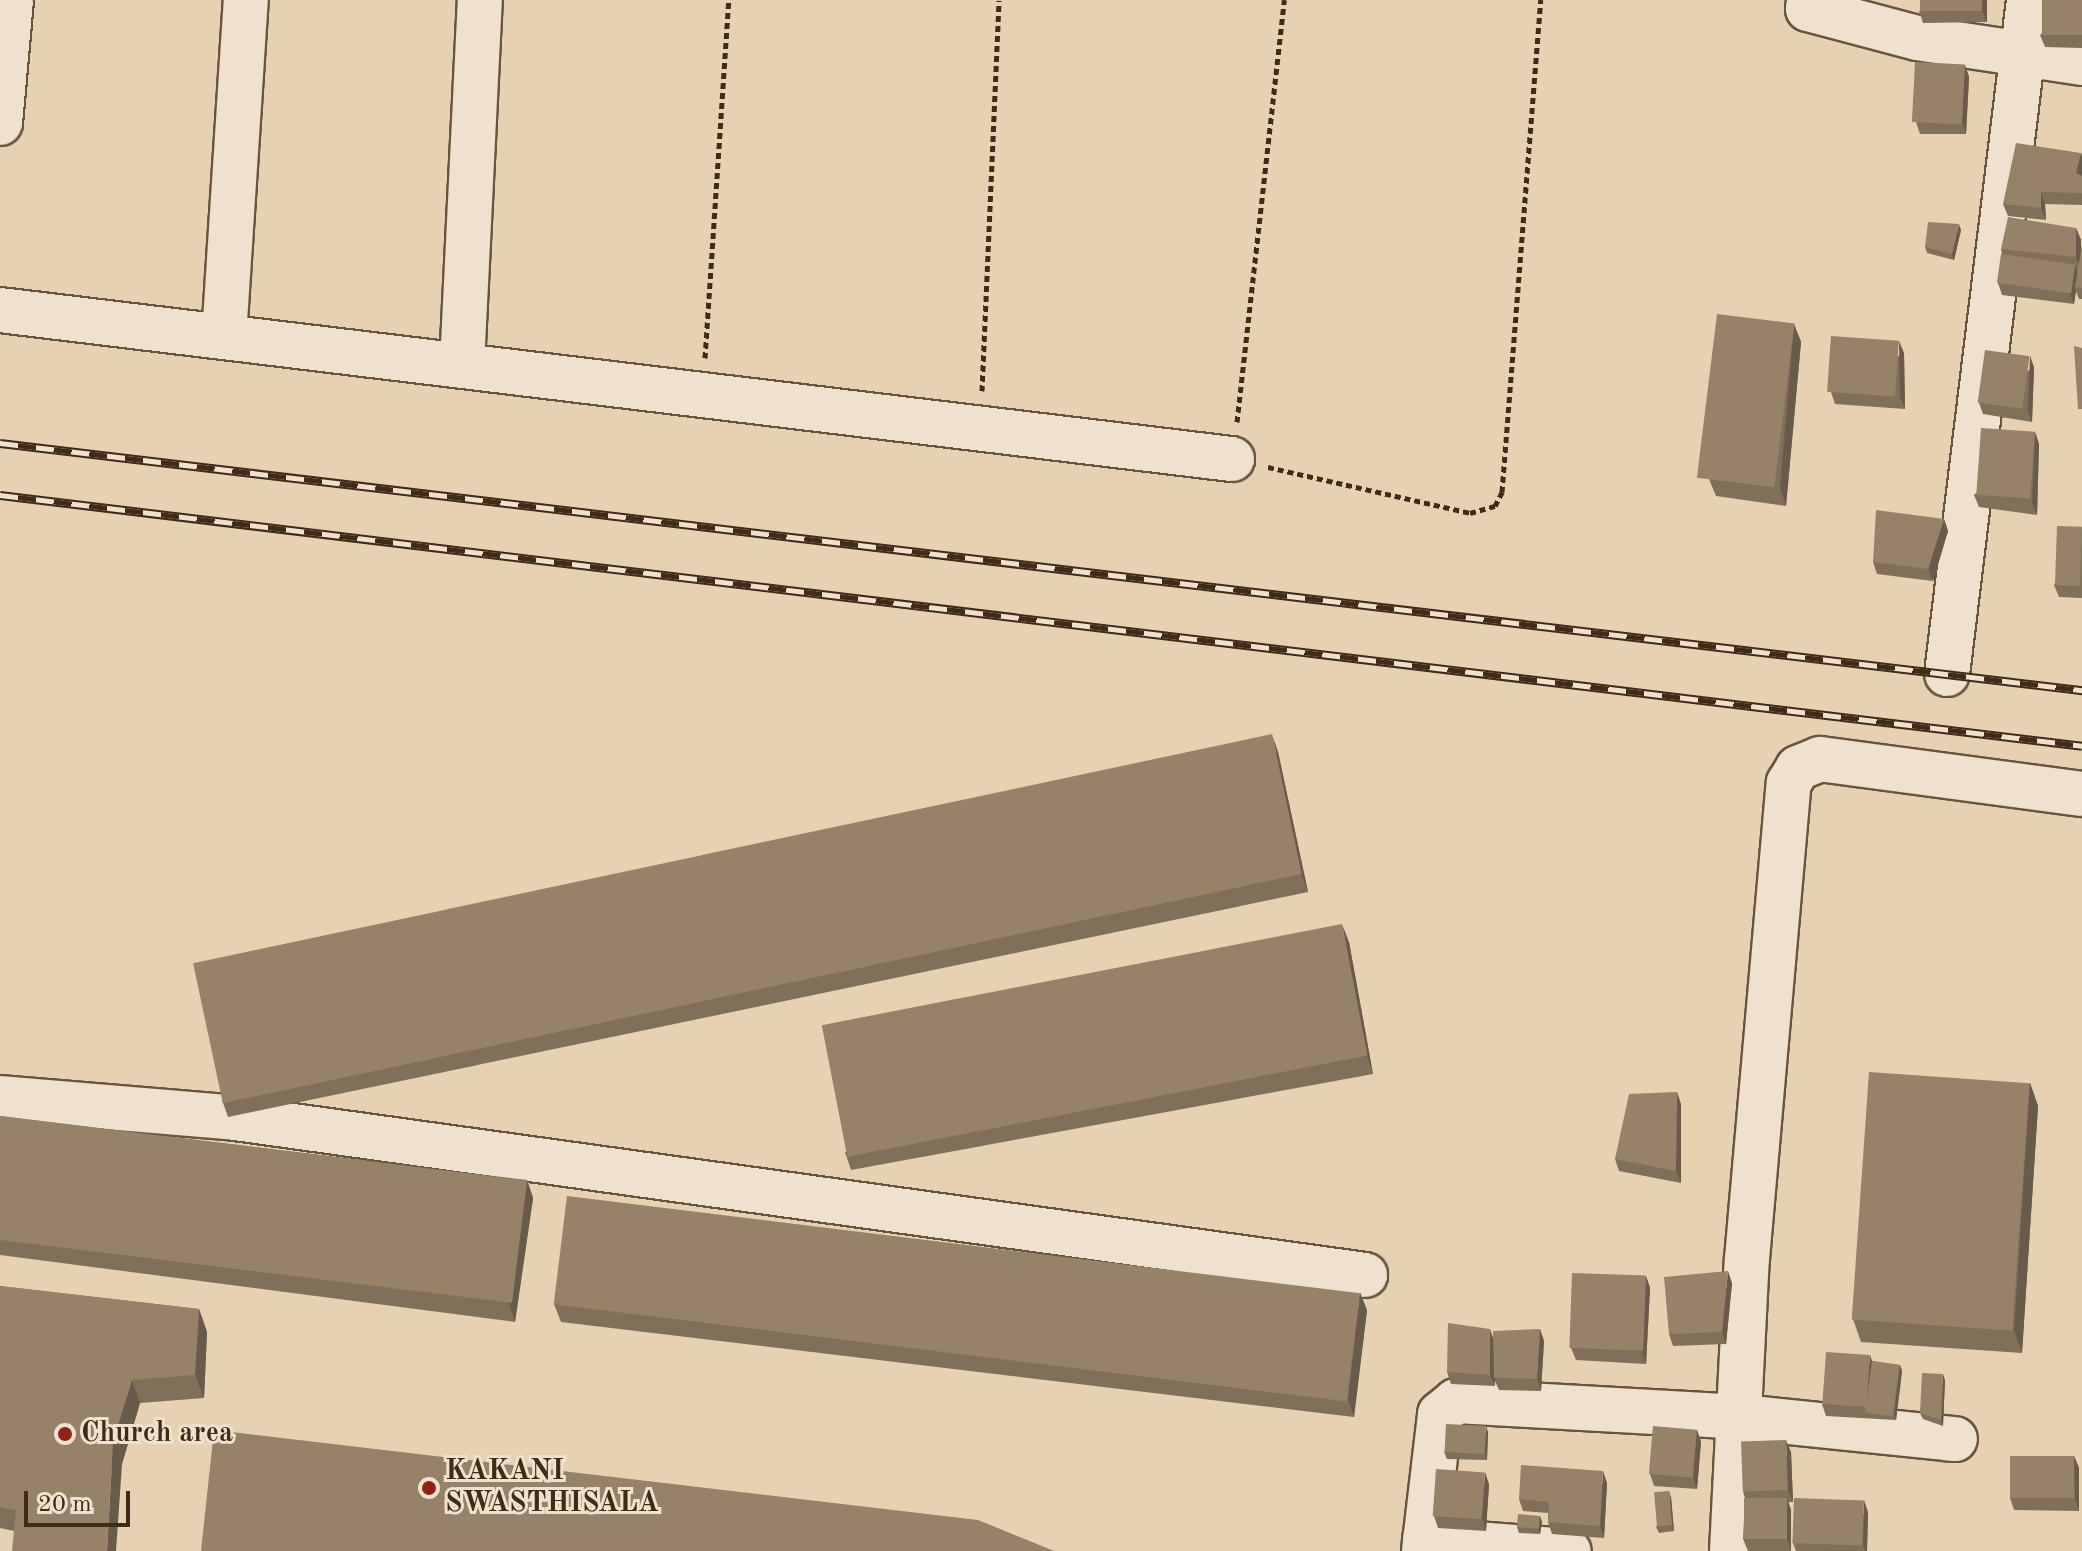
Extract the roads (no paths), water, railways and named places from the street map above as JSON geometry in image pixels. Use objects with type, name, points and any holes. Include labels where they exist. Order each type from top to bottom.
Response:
[{"type":"street","points":[[0,123],[11,0]]},
{"type":"street","points":[[224,337],[246,0]]},
{"type":"street","points":[[462,365],[480,0]]},
{"type":"street","points":[[1809,0],[1808,9],[1917,38],[2082,63]]},
{"type":"street","points":[[1947,674],[2029,0]]},
{"type":"street","points":[[0,310],[462,365],[980,434],[1232,459]]},
{"type":"street","points":[[1732,1551],[1747,1259],[1789,783],[1798,768],[1820,759],[2082,794]]},
{"type":"street","points":[[0,1098],[228,1117],[1365,1275]]},
{"type":"street","points":[[1569,1551],[1424,1546],[1435,1438],[1448,1405],[1741,1417],[1955,1439]]},
{"type":"railway","points":[[0,443],[2082,690]]},
{"type":"railway","points":[[0,495],[2082,746]]},
{"type":"place","name":"Church area","points":[[65,1434]]},
{"type":"place","name":"KAKANI SWASTHISALA","points":[[429,1488]]}]
